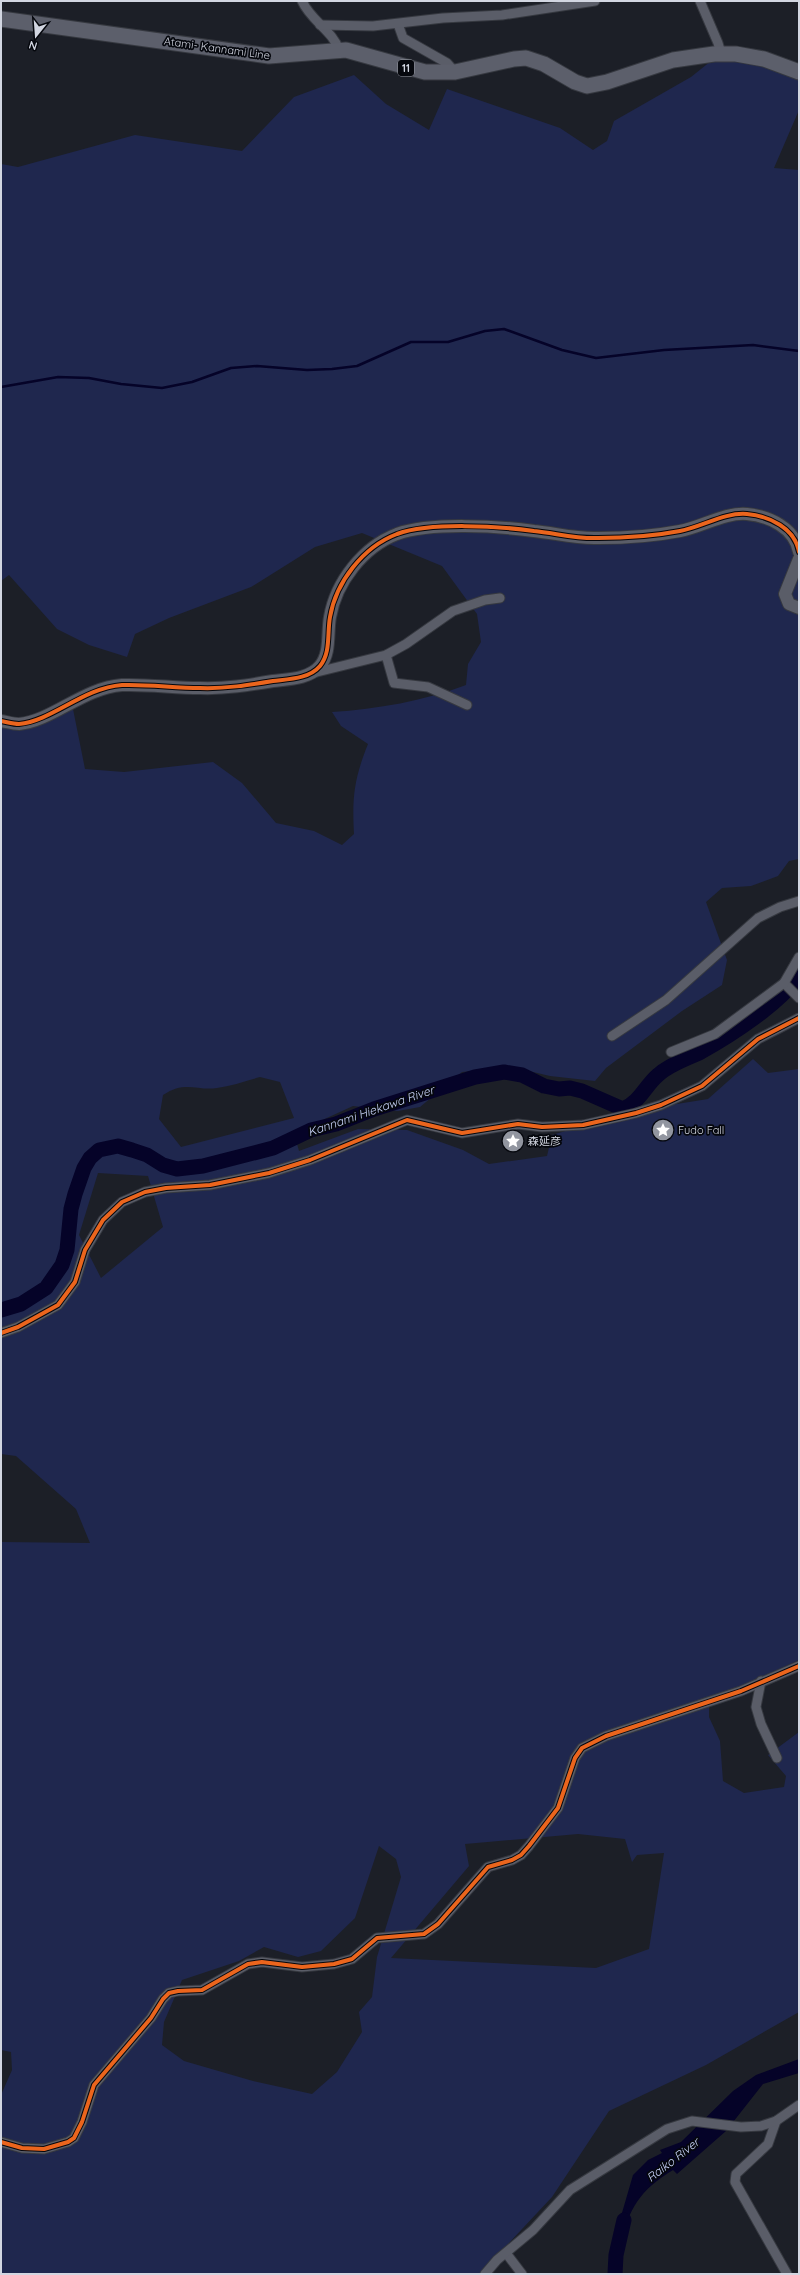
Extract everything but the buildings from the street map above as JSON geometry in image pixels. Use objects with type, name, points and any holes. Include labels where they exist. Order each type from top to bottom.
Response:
[{"type":"main road","name":"Atami- Kannami Line","points":[[1,19],[269,56],[339,50],[367,55],[416,71],[455,72],[514,59],[526,58],[544,64],[574,82],[593,86],[673,60],[720,53],[764,59],[799,72]]},
{"type":"street","points":[[302,1],[308,13],[330,35],[339,50]]},
{"type":"street","points":[[320,25],[398,24],[443,18],[502,15],[595,1]]},
{"type":"street","points":[[700,1],[718,43],[720,53]]},
{"type":"street","points":[[398,24],[403,38],[447,63],[455,72]]},
{"type":"street","points":[[310,674],[321,665],[327,653],[330,616],[341,584],[352,568],[364,556],[386,540],[398,534],[452,527],[501,528],[597,538],[682,531],[734,515],[745,514],[757,516],[782,526],[792,535],[798,544],[799,552]]},
{"type":"street","points":[[799,559],[785,594],[789,604],[799,608]]},
{"type":"street","points":[[1,721],[17,724],[33,721],[86,694],[107,687],[123,685],[201,688],[230,687],[310,674],[386,655],[406,644],[453,611],[485,600],[500,598]]},
{"type":"street","points":[[386,655],[394,683],[428,687],[467,705]]},
{"type":"street","points":[[612,1036],[666,1000],[758,918],[780,907],[799,901]]},
{"type":"street","points":[[670,1052],[715,1034],[784,984],[799,957]]},
{"type":"street","points":[[784,984],[797,996]]},
{"type":"street","points":[[1,1333],[18,1327],[58,1304],[75,1282],[85,1250],[103,1220],[122,1202],[146,1192],[210,1185],[269,1173],[310,1160],[407,1120],[462,1133],[518,1124],[542,1127],[583,1125],[636,1113],[702,1086],[758,1039],[799,1018]]},
{"type":"street","points":[[1,2142],[22,2148],[44,2149],[68,2142],[74,2138],[82,2122],[94,2085],[151,2018],[163,1999],[170,1993],[178,1991],[202,1990],[248,1964],[262,1962],[302,1966],[334,1964],[352,1959],[377,1938],[424,1934],[438,1924],[488,1867],[497,1863],[512,1860],[521,1855],[558,1808],[575,1758],[582,1748],[606,1736],[741,1691],[761,1681],[799,1666]]},
{"type":"street","points":[[761,1681],[756,1707],[761,1724],[777,1758]]},
{"type":"street","points":[[485,2274],[506,2253],[533,2230],[570,2190],[584,2179],[667,2129],[692,2121],[741,2127],[761,2126],[776,2121],[799,2106]]},
{"type":"street","points":[[776,2121],[768,2144],[736,2174],[735,2182],[786,2274]]},
{"type":"street","points":[[506,2253],[522,2274]]},
{"type":"shaded area","points":[[721,53],[765,64],[799,80],[799,110],[774,168],[799,170],[799,859],[789,861],[778,876],[751,886],[722,888],[706,902],[727,960],[722,985],[682,1011],[606,1068],[595,1081],[550,1076],[512,1067],[462,1072],[420,1107],[398,1111],[353,1106],[294,1133],[299,1151],[358,1129],[407,1130],[463,1150],[489,1164],[547,1156],[552,1135],[633,1111],[708,1099],[753,1059],[768,1073],[799,1069],[799,1660],[709,1701],[709,1717],[720,1741],[723,1781],[744,1793],[784,1787],[786,1776],[768,1755],[799,1732],[799,2012],[706,2065],[609,2111],[552,2197],[480,2274],[1,2274],[1,2095],[12,2070],[11,2052],[1,2050],[1,1542],[90,1543],[76,1509],[16,1456],[1,1454],[1,722],[19,730],[73,709],[85,769],[124,772],[213,762],[242,783],[276,823],[314,831],[342,845],[354,834],[353,809],[355,788],[368,744],[341,726],[332,712],[366,709],[417,700],[466,685],[468,664],[481,642],[477,614],[442,566],[362,533],[315,547],[251,587],[169,618],[135,634],[127,657],[89,645],[57,629],[9,575],[1,581],[1,164],[18,167],[135,135],[242,151],[294,97],[354,75],[386,104],[429,130],[447,89],[560,128],[593,150],[607,141],[614,121],[691,77]],"holes":[[[260,1077],[280,1082],[294,1118],[181,1147],[159,1119],[163,1095],[171,1091],[184,1087],[210,1089],[233,1085]],[[98,1173],[148,1176],[163,1227],[101,1278],[79,1235]],[[578,1834],[625,1839],[632,1862],[637,1855],[664,1853],[649,1949],[596,1968],[391,1958],[469,1866],[465,1844]],[[379,1846],[396,1859],[401,1877],[377,1957],[372,1997],[359,2012],[362,2032],[337,2072],[312,2094],[253,2081],[184,2061],[162,2045],[164,2022],[182,1980],[239,1961],[264,1947],[298,1957],[321,1951],[355,1918]]]},
{"type":"water","points":[[799,2059],[799,2073],[763,2084],[726,2131],[677,2174],[673,2170],[662,2177],[644,2193],[627,2221],[620,2246],[617,2230],[633,2175],[648,2160],[662,2153],[660,2150],[681,2142],[733,2091],[756,2075]]},
{"type":"waterway","points":[[1,387],[58,377],[89,378],[121,384],[162,388],[192,382],[231,368],[257,366],[307,370],[332,369],[357,366],[411,342],[448,342],[485,331],[504,329],[562,350],[596,358],[664,350],[753,345],[799,351]]},
{"type":"waterway","name":"Kannami Hiekawa River","points":[[1,1310],[21,1304],[46,1288],[62,1265],[67,1250],[71,1209],[75,1194],[84,1168],[90,1158],[99,1150],[118,1146],[147,1155],[163,1165],[177,1169],[203,1166],[273,1148],[311,1130],[336,1124],[374,1109],[475,1077],[504,1072],[522,1075],[544,1086],[559,1089],[570,1088],[582,1091],[623,1109],[634,1102],[653,1079],[663,1071],[701,1052],[755,1018],[782,995],[799,974]]},
{"type":"waterway","name":"Raiko River","points":[[615,2274],[616,2255],[624,2220]]},
{"type":"cycle path","points":[[1,721],[19,724],[31,722],[94,692],[108,687],[142,685],[219,688],[292,679],[310,674],[320,666],[326,655],[329,623],[333,604],[338,591],[353,567],[362,557],[385,540],[397,534],[411,530],[446,526],[464,526],[519,529],[582,538],[619,538],[680,531],[722,517],[747,514],[764,517],[787,530],[797,544],[799,552]]},
{"type":"cycle path","points":[[1,1333],[18,1327],[58,1305],[75,1282],[85,1250],[103,1220],[122,1202],[145,1192],[166,1188],[210,1185],[269,1173],[310,1160],[407,1120],[462,1133],[518,1124],[542,1127],[583,1125],[636,1113],[661,1105],[702,1086],[758,1039],[799,1018]]},
{"type":"cycle path","points":[[1,2142],[22,2148],[44,2149],[68,2142],[74,2138],[82,2122],[94,2085],[151,2018],[163,1999],[169,1993],[202,1990],[248,1964],[262,1962],[302,1967],[334,1964],[352,1959],[377,1938],[424,1934],[438,1924],[488,1867],[512,1860],[521,1855],[529,1846],[558,1808],[575,1758],[582,1748],[606,1736],[741,1691],[799,1666]]},
{"type":"place","name":"Fudo Fall","points":[[663,1130]]},
{"type":"place","name":"森延彦","points":[[513,1141]]}]
